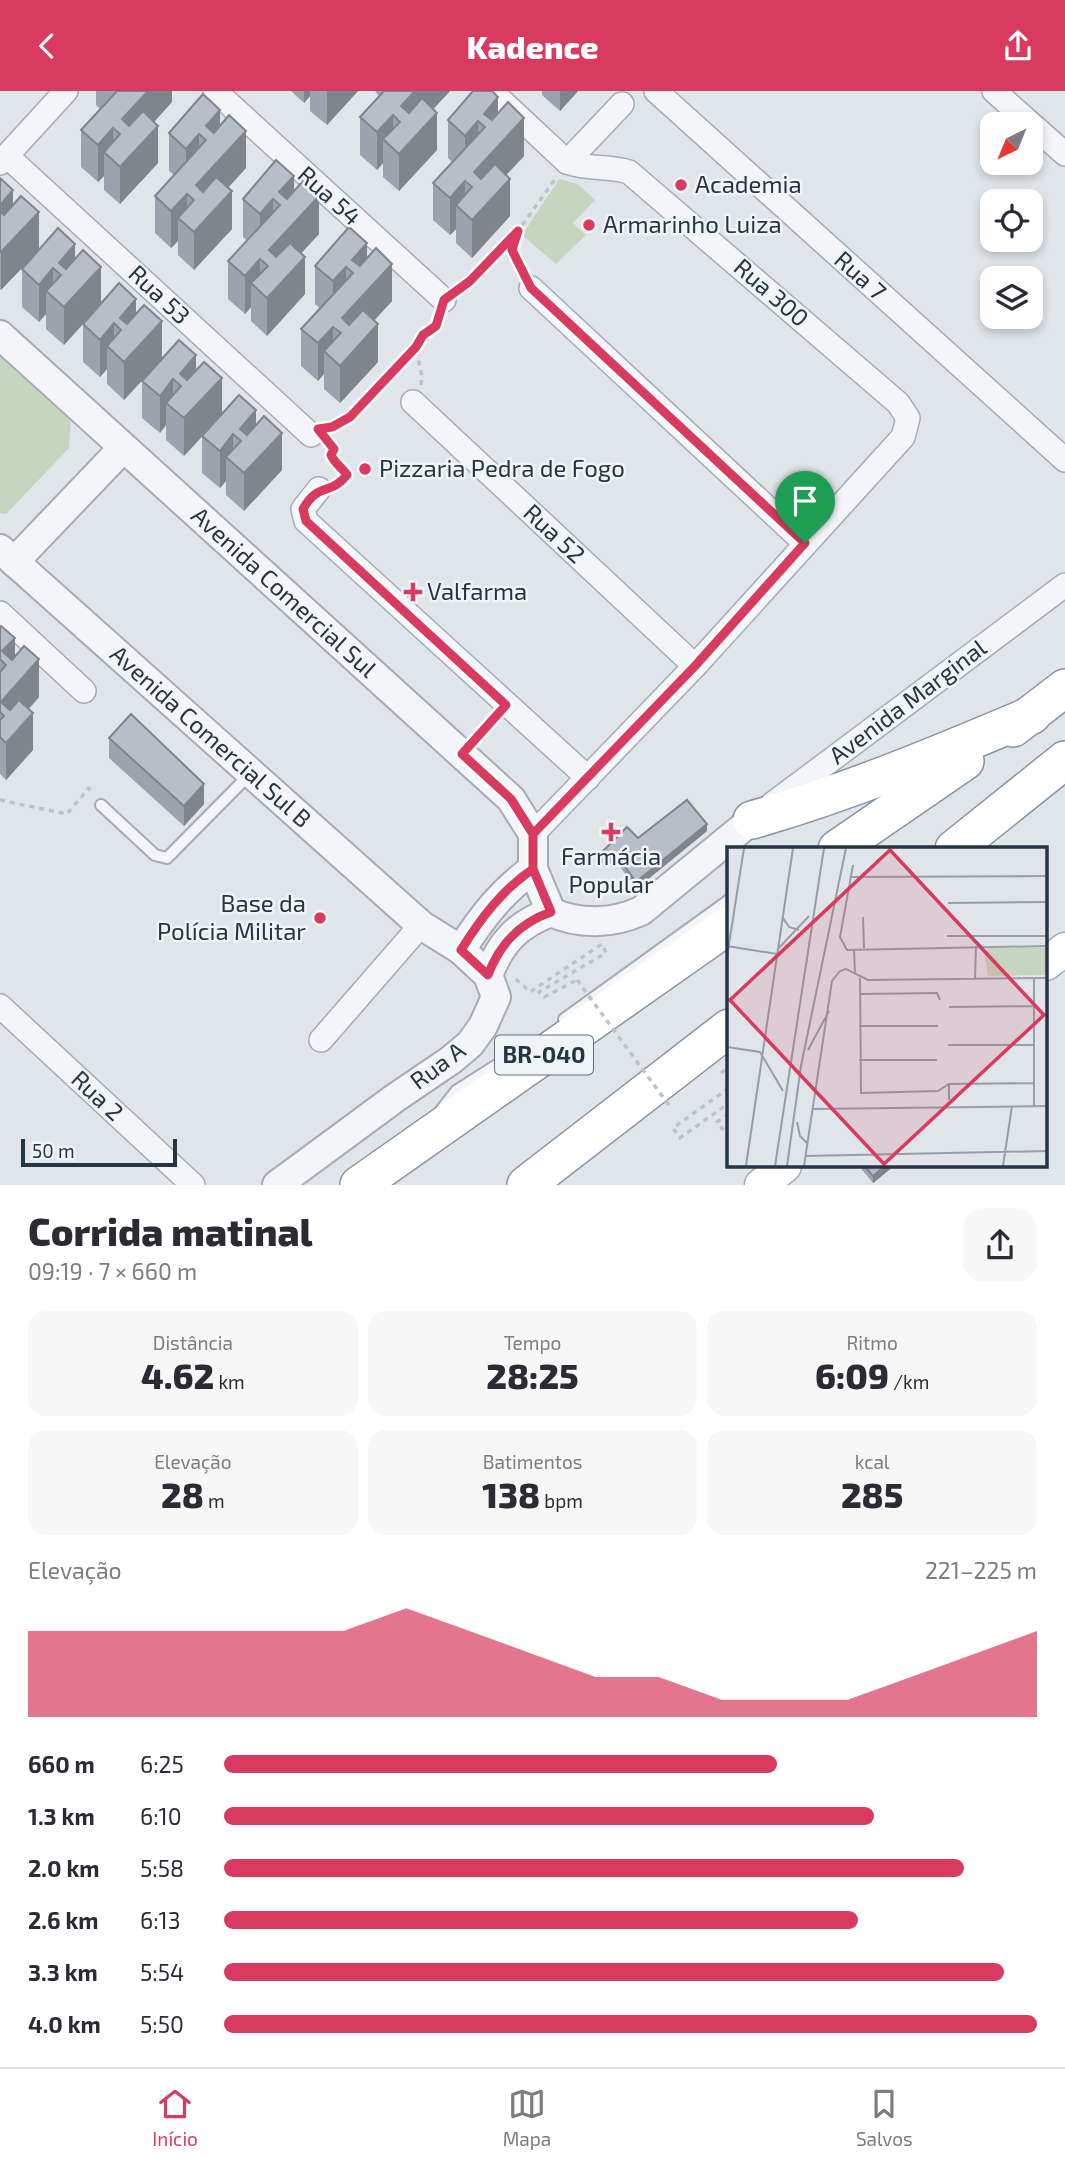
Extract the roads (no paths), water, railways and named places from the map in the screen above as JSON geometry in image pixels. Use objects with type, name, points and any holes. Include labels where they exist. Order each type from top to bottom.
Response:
[{"type":"highway","points":[[840,847],[1032,715],[1065,688]]},
{"type":"highway","points":[[752,820],[819,800],[917,764],[1032,715]]},
{"type":"highway","points":[[956,847],[1065,760]]},
{"type":"highway","name":"BR-040","points":[[359,1185],[727,926]]},
{"type":"highway","points":[[526,1185],[727,1030]]},
{"type":"main road","points":[[1048,962],[1065,949]]},
{"type":"main road","points":[[761,1185],[784,1167]]},
{"type":"street","name":"Rua 54","points":[[215,91],[444,300]]},
{"type":"street","points":[[491,91],[568,162],[622,104]]},
{"type":"street","name":"Rua 7","points":[[656,91],[1065,460]]},
{"type":"street","points":[[994,91],[1065,154]]},
{"type":"street","points":[[3,159],[64,92]]},
{"type":"street","name":"Rua 53","points":[[3,159],[315,432]]},
{"type":"street","name":"Rua 300","points":[[568,162],[577,166],[615,167],[629,172],[898,403],[908,418],[903,437],[805,543]]},
{"type":"street","points":[[531,288],[805,543],[695,666],[533,834],[533,869],[551,912],[569,921],[625,919],[641,911],[752,820]]},
{"type":"street","name":"Avenida Comercial Sul","points":[[0,335],[511,799],[533,834]]},
{"type":"street","name":"Rua 52","points":[[413,401],[695,666]]},
{"type":"street","points":[[7,556],[123,448]]},
{"type":"street","points":[[319,489],[303,509],[306,521],[588,778]]},
{"type":"street","name":"Avenida Comercial Sul B","points":[[7,556],[421,925]]},
{"type":"street","name":"Avenida Marginal","points":[[752,820],[1065,585]]},
{"type":"street","points":[[0,613],[84,691]]},
{"type":"street","points":[[461,950],[500,895],[533,869]]},
{"type":"street","points":[[321,1040],[421,925],[492,966],[510,936],[531,919],[551,912]]},
{"type":"street","name":"Rua A","points":[[277,1185],[395,1098],[451,1061],[470,1044],[483,1026],[496,997],[492,966]]},
{"type":"street","name":"Rua 2","points":[[0,1006],[193,1185]]},
{"type":"lane","points":[[101,805],[155,855],[167,858],[250,774]]},
{"type":"lane","points":[[413,1147],[456,1091],[546,1032],[727,901]]},
{"type":"place","name":"Academia","points":[[681,185]]},
{"type":"place","name":"Armarinho Luiza","points":[[589,225]]},
{"type":"place","name":"Pizzaria Pedra de Fogo","points":[[365,469]]},
{"type":"place","name":"Valfarma","points":[[413,592]]},
{"type":"place","name":"Farmácia Popular","points":[[611,832]]},
{"type":"place","name":"Base da Polícia Militar","points":[[320,918]]}]
